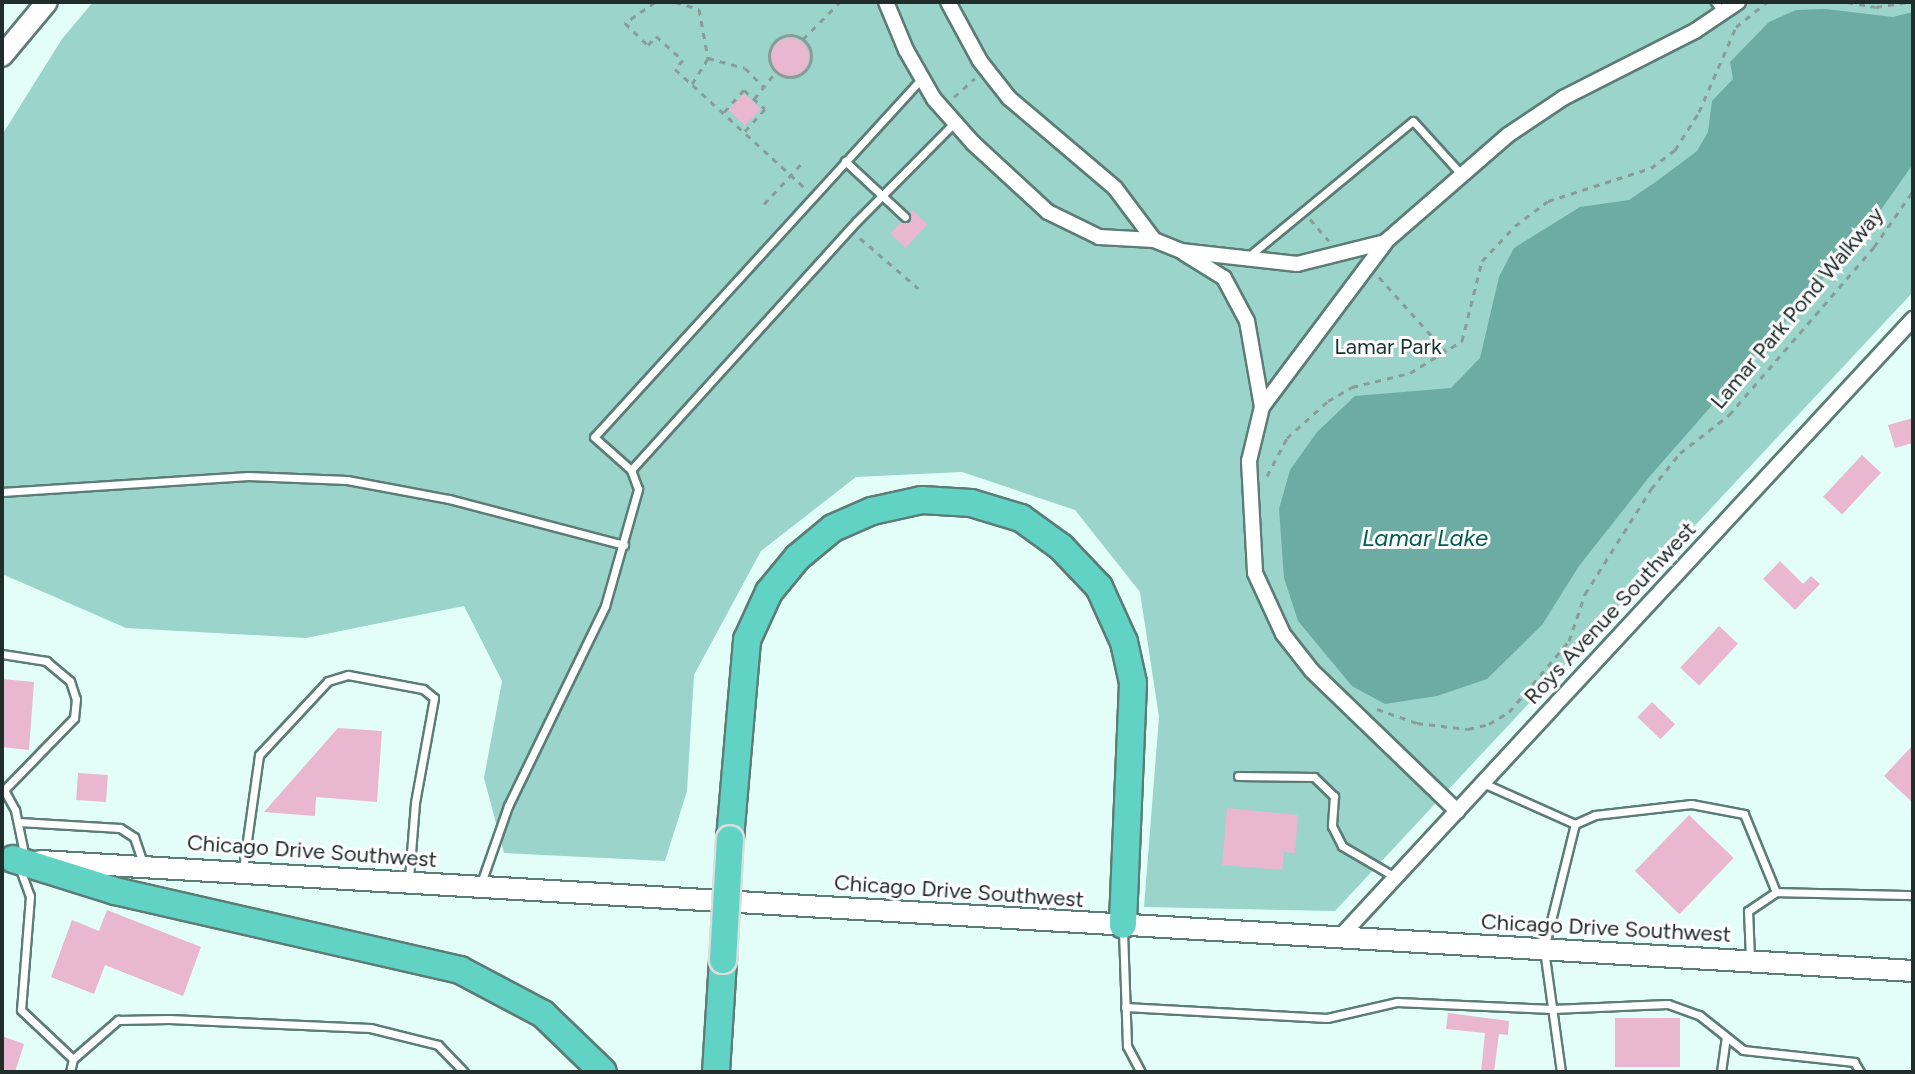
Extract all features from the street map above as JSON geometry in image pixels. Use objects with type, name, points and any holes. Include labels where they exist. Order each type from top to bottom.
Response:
[{"type":"highway","points":[[716,1072],[730,839],[747,640],[769,592],[798,557],[846,522],[922,500],[971,503],[1021,518],[1061,547],[1099,587],[1124,642],[1133,683],[1123,925]]},
{"type":"highway","points":[[13,859],[115,891],[460,970],[543,1014],[603,1072]]},
{"type":"main road","points":[[2,56],[47,2]]},
{"type":"main road","name":"Chicago Drive Southwest","points":[[13,859],[243,870],[1913,971]]},
{"type":"street","points":[[886,2],[922,78],[942,108],[1012,182],[1077,230],[1099,237],[1154,240],[1181,251],[1224,278],[1247,321],[1262,407]]},
{"type":"street","points":[[948,2],[985,68],[1039,128],[1115,188],[1154,240]]},
{"type":"street","points":[[1457,811],[1355,715],[1283,634],[1255,573],[1249,461],[1262,407],[1385,242],[1508,135],[1563,98],[1719,7],[1738,2]]},
{"type":"street","points":[[1181,251],[1249,256],[1297,264],[1385,242]]},
{"type":"street","name":"Roys Avenue Southwest","points":[[1340,937],[1913,319]]},
{"type":"lane","points":[[480,885],[508,806],[593,635],[624,545],[638,489],[631,470],[594,437],[922,78]]},
{"type":"lane","points":[[1249,256],[1413,121],[1462,176]]},
{"type":"lane","points":[[631,470],[850,229],[955,122]]},
{"type":"lane","points":[[845,161],[905,217]]},
{"type":"lane","points":[[2,492],[248,476],[347,480],[449,499],[624,545]]},
{"type":"lane","points":[[2,654],[46,661],[70,681],[76,699],[74,718],[3,790],[19,822],[13,859],[30,896],[21,1010],[73,1059]]},
{"type":"lane","points":[[243,870],[259,755],[328,681],[348,675],[423,689],[434,698],[415,803],[409,881]]},
{"type":"lane","points":[[1238,776],[1314,777],[1334,796],[1332,826],[1342,846],[1395,877]]},
{"type":"lane","points":[[1483,783],[1575,824],[1595,815],[1691,804],[1744,814],[1776,892]]},
{"type":"lane","points":[[19,822],[120,828],[134,837],[144,865]]},
{"type":"lane","points":[[1561,1072],[1544,949],[1575,824]]},
{"type":"lane","points":[[1750,961],[1748,911],[1776,892],[1913,895]]},
{"type":"lane","points":[[1123,925],[1127,1046],[1141,1072]]},
{"type":"lane","points":[[1125,1007],[1327,1018],[1397,1002],[1552,1009],[1668,1004],[1699,1015],[1743,1050],[1854,1062],[1860,1072]]},
{"type":"lane","points":[[70,1072],[73,1059],[118,1020],[169,1019],[370,1028],[438,1045],[464,1072]]},
{"type":"lane","points":[[1721,1072],[1726,1038]]},
{"type":"path","points":[[655,2],[625,23],[648,45],[656,36],[683,60],[675,69],[813,195]]},
{"type":"path","points":[[675,2],[699,9],[708,58],[692,84]]},
{"type":"path","points":[[803,39],[840,2]]},
{"type":"path","points":[[1266,491],[1266,478],[1287,438],[1306,418],[1352,387],[1410,373],[1462,341],[1482,261],[1515,226],[1548,201],[1651,168],[1675,150],[1699,112],[1736,27],[1766,2]]},
{"type":"path","points":[[1847,2],[1876,7],[1907,2]]},
{"type":"path","points":[[783,36],[803,39],[811,50],[807,70],[796,78],[776,72],[769,60],[772,45],[783,36]]},
{"type":"path","points":[[708,58],[745,68],[764,87]]},
{"type":"path","points":[[942,108],[985,68]]},
{"type":"path","points":[[754,99],[776,72]]},
{"type":"path","points":[[723,113],[744,90],[754,99],[765,109],[744,132]]},
{"type":"path","points":[[764,204],[804,161]]},
{"type":"path","name":"Lamar Park Pond Walkway","points":[[1363,703],[1417,723],[1468,729],[1509,712],[1569,641],[1585,594],[1651,489],[1680,453],[1729,415],[1874,247],[1913,191]]},
{"type":"path","points":[[850,229],[918,288]]},
{"type":"green space","name":"Lamar Park","points":[[93,2],[1913,2],[1913,292],[1335,911],[1144,907],[1159,717],[1140,592],[1075,510],[962,472],[856,477],[761,551],[694,675],[687,791],[665,861],[504,853],[484,778],[502,681],[464,606],[306,638],[126,628],[2,574],[2,135],[62,39]]},
{"type":"water","name":"Lamar Lake","points":[[1826,9],[1893,17],[1913,12],[1913,164],[1871,224],[1650,476],[1579,566],[1542,625],[1487,679],[1437,696],[1385,704],[1352,686],[1298,621],[1284,578],[1279,509],[1290,470],[1317,432],[1355,396],[1451,388],[1480,358],[1499,277],[1514,248],[1580,207],[1629,200],[1697,151],[1708,132],[1712,101],[1733,79],[1730,62],[1769,22],[1796,10]]},
{"type":"building","points":[[790,38],[804,43],[809,57],[804,71],[790,76],[776,71],[771,57],[776,43]]},
{"type":"building","points":[[744,93],[761,109],[745,126],[728,110]]},
{"type":"building","points":[[912,210],[927,224],[906,248],[890,233]]},
{"type":"building","points":[[1913,418],[1913,443],[1895,448],[1888,425]]},
{"type":"building","points":[[1862,455],[1881,473],[1842,514],[1823,497]]},
{"type":"building","points":[[1780,561],[1803,584],[1811,576],[1820,584],[1795,610],[1763,579]]},
{"type":"building","points":[[1719,626],[1738,644],[1699,685],[1680,668]]},
{"type":"building","points":[[2,679],[34,682],[29,750],[2,747]]},
{"type":"building","points":[[1652,702],[1675,724],[1660,739],[1637,717]]},
{"type":"building","points":[[338,728],[382,731],[377,802],[316,797],[315,816],[264,812]]},
{"type":"building","points":[[1913,745],[1913,803],[1884,776]]},
{"type":"building","points":[[78,773],[108,775],[106,802],[76,800]]},
{"type":"building","points":[[1227,808],[1298,815],[1295,853],[1284,852],[1282,870],[1222,865]]},
{"type":"building","points":[[1689,815],[1734,858],[1679,914],[1635,871]]},
{"type":"building","points":[[107,910],[201,947],[183,996],[105,965],[94,994],[51,977],[72,920],[99,931]]},
{"type":"building","points":[[1448,1013],[1509,1021],[1508,1035],[1499,1034],[1494,1072],[1481,1072],[1485,1033],[1446,1029]]},
{"type":"building","points":[[1615,1018],[1680,1018],[1680,1067],[1615,1067]]},
{"type":"building","points":[[2,1036],[24,1044],[15,1072],[2,1072]]}]
